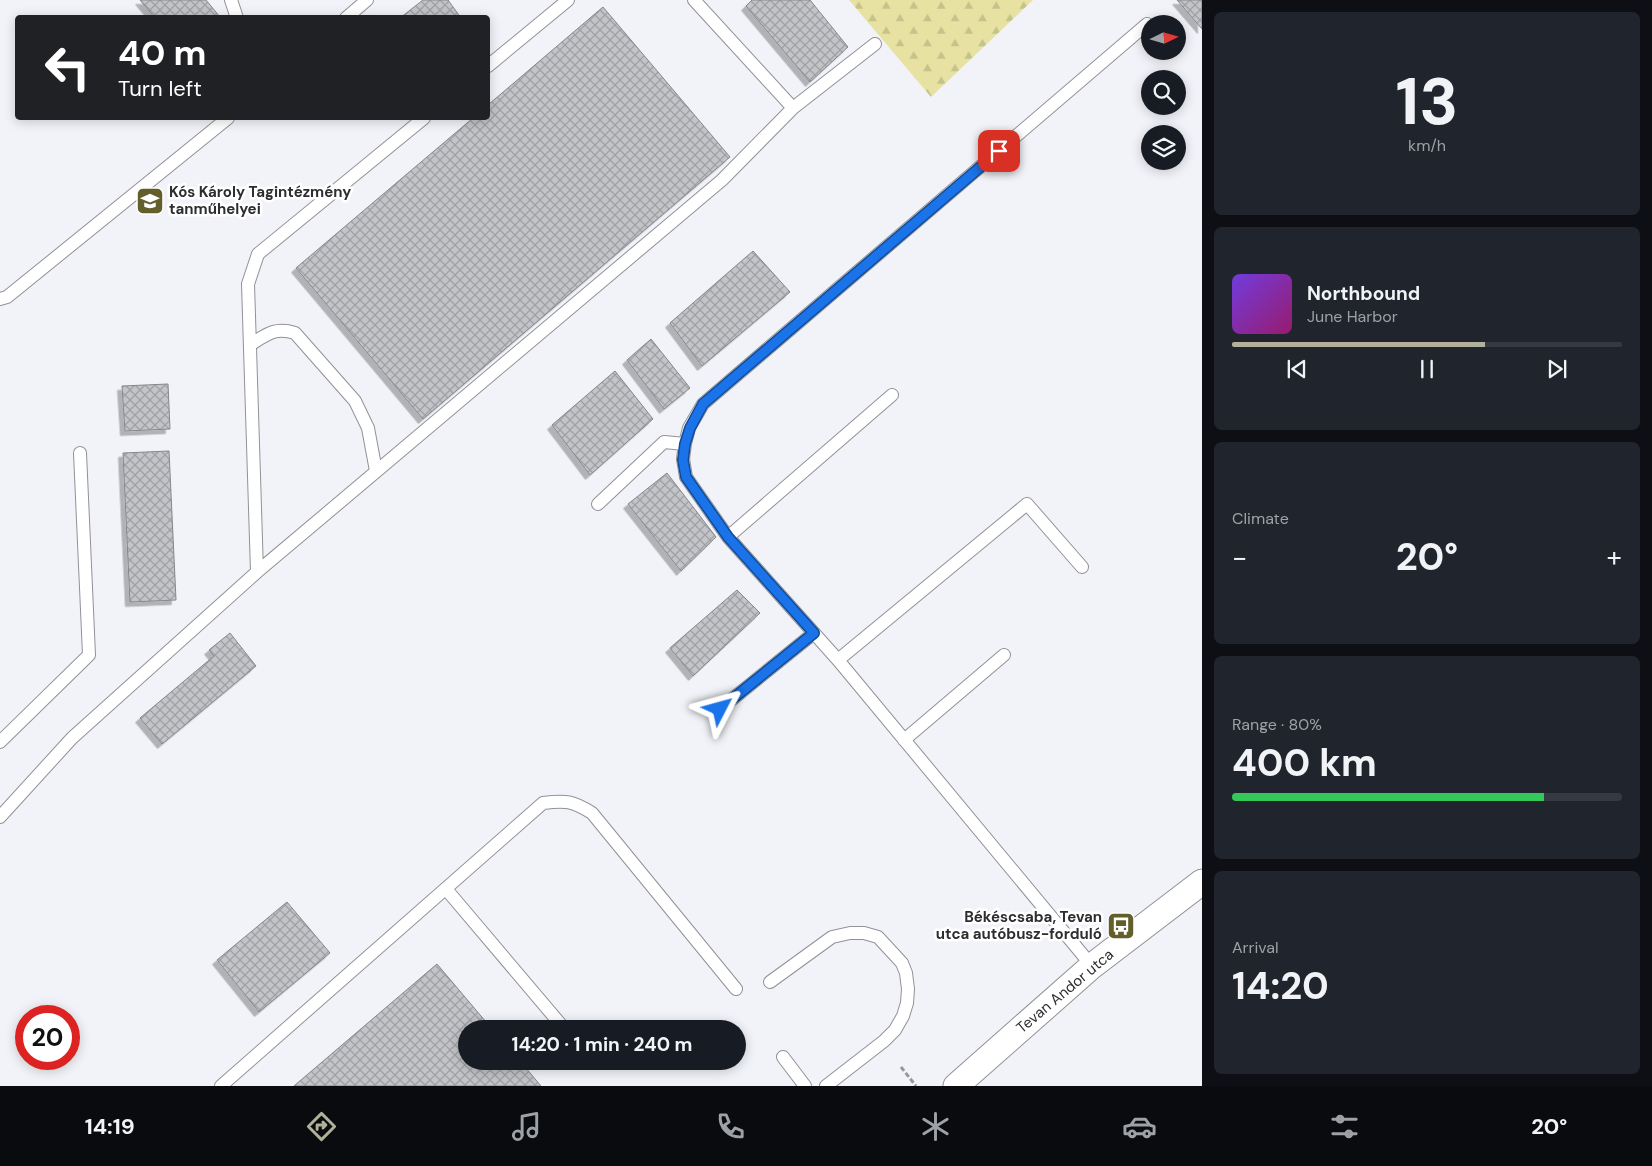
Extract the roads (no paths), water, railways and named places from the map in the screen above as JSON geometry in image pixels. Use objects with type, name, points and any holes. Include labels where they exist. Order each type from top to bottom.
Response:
[{"type":"street","name":"Tevan Andor utca","points":[[956,1086],[1092,966],[1202,882]]},
{"type":"lane","points":[[231,0],[237,15]]},
{"type":"lane","points":[[349,15],[366,0]]},
{"type":"lane","points":[[490,64],[568,0]]},
{"type":"lane","points":[[694,0],[793,108]]},
{"type":"lane","points":[[1092,966],[838,660],[728,537],[686,477],[683,460],[690,428],[703,404],[1141,29]]},
{"type":"lane","points":[[0,817],[72,738],[257,572],[722,180],[793,108],[875,44]]},
{"type":"lane","points":[[0,298],[8,297],[226,120]]},
{"type":"lane","points":[[257,572],[248,284],[258,254],[422,120]]},
{"type":"lane","points":[[250,345],[270,332],[285,330],[295,333],[355,401],[368,428],[376,471]]},
{"type":"lane","points":[[728,537],[892,395]]},
{"type":"lane","points":[[598,504],[664,442],[685,444]]},
{"type":"lane","points":[[0,742],[88,655],[80,453]]},
{"type":"lane","points":[[838,660],[1026,504],[1082,568]]},
{"type":"lane","points":[[720,709],[814,633]]},
{"type":"lane","points":[[904,740],[1004,655]]},
{"type":"lane","points":[[221,1086],[543,803],[562,800],[579,805],[592,814],[736,989]]},
{"type":"lane","points":[[446,889],[557,1020]]},
{"type":"lane","points":[[770,982],[832,937],[850,933],[864,932],[878,936],[902,963],[906,973],[908,988],[907,1003],[896,1030],[826,1086]]},
{"type":"lane","points":[[783,1057],[805,1086]]},
{"type":"place","name":"Kós Károly Tagintézmény tanműhelyei","points":[[150,201]]},
{"type":"place","name":"Békéscsaba, Tevan utca autóbusz-forduló","points":[[1121,926]]}]
